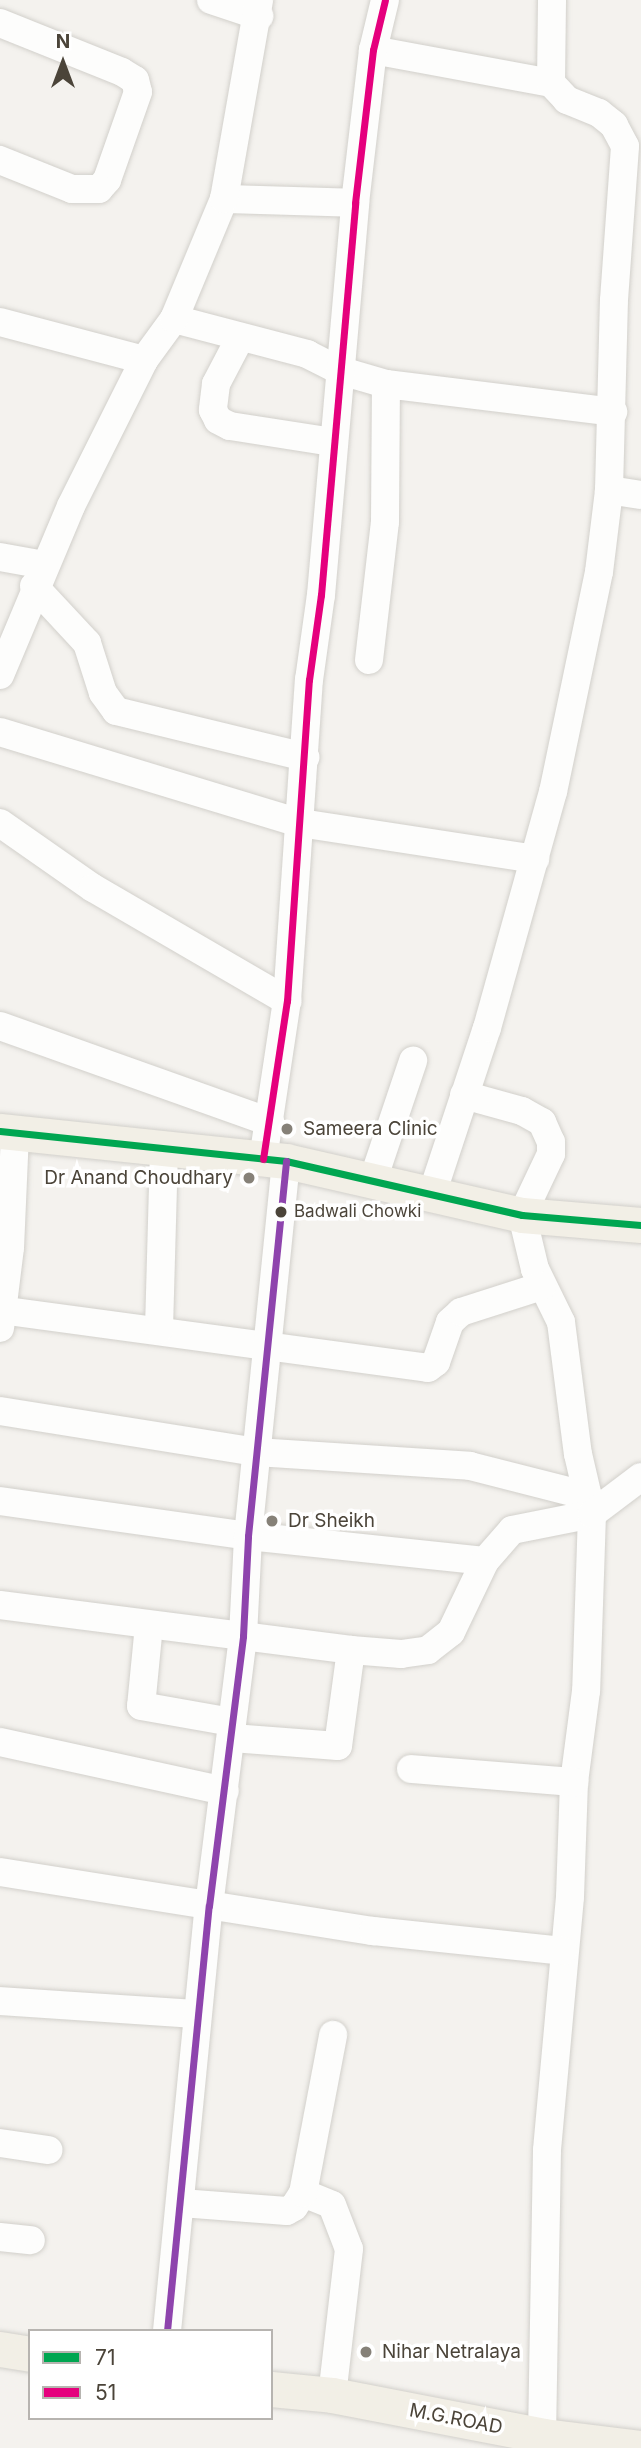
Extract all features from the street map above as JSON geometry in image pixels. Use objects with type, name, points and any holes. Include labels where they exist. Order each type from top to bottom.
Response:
[{"type":"main road","points":[[7,1132],[275,1160],[522,1215],[641,1225]]},
{"type":"main road","points":[[0,2349],[28,2354]]},
{"type":"main road","name":"M.G.ROAD","points":[[273,2389],[332,2395],[543,2442],[641,2448]]},
{"type":"street","points":[[0,675],[39,575],[145,360],[174,319],[224,199],[259,8],[211,0]]},
{"type":"street","points":[[167,2329],[197,2014],[243,1636],[248,1536],[268,1343],[275,1160],[270,1122],[287,1001],[338,370],[373,50],[385,0]]},
{"type":"street","points":[[551,83],[552,0]]},
{"type":"street","points":[[0,23],[122,72],[135,80],[138,92],[107,180],[99,189],[72,188],[0,160]]},
{"type":"street","points":[[373,50],[551,83],[567,100],[599,113],[633,144],[614,300],[609,490],[599,572],[575,692],[535,859],[431,1196]]},
{"type":"street","points":[[224,199],[355,203]]},
{"type":"street","points":[[174,319],[307,354],[338,370],[386,384],[613,412]]},
{"type":"street","points":[[0,322],[145,360]]},
{"type":"street","points":[[240,338],[216,384],[213,410],[218,420],[230,426],[332,442]]},
{"type":"street","points":[[369,660],[385,522],[386,384]]},
{"type":"street","points":[[609,490],[641,495]]},
{"type":"street","points":[[0,557],[39,575],[87,643],[103,693],[116,711],[305,757]]},
{"type":"street","points":[[0,732],[300,823],[535,859]]},
{"type":"street","points":[[0,823],[93,888],[287,1001]]},
{"type":"street","points":[[0,1026],[270,1122]]},
{"type":"street","points":[[373,1180],[413,1061]]},
{"type":"street","points":[[464,1095],[522,1111],[542,1122],[551,1154],[522,1215],[542,1286],[561,1322],[578,1454],[590,1505],[587,1678],[574,1782],[547,2150],[543,2442]]},
{"type":"street","points":[[7,1132],[1,1316],[159,1329],[428,1368],[436,1362],[450,1322],[461,1312],[542,1286]]},
{"type":"street","points":[[159,1329],[164,1147]]},
{"type":"street","points":[[0,1411],[256,1452],[470,1465],[590,1505]]},
{"type":"street","points":[[0,1605],[351,1650],[401,1654],[428,1650],[450,1632],[485,1561],[512,1530],[590,1505],[641,1477]]},
{"type":"street","points":[[0,1501],[248,1536],[485,1561]]},
{"type":"street","points":[[149,1625],[141,1706],[232,1730],[338,1746],[351,1650]]},
{"type":"street","points":[[0,1742],[225,1791]]},
{"type":"street","points":[[411,1769],[574,1782]]},
{"type":"street","points":[[0,1872],[373,1931],[563,1951]]},
{"type":"street","points":[[0,2001],[197,2014]]},
{"type":"street","points":[[181,2203],[287,2211],[303,2193],[333,2035]]},
{"type":"street","points":[[0,2143],[48,2150]]},
{"type":"street","points":[[303,2193],[332,2205],[349,2249],[332,2395]]},
{"type":"street","points":[[0,2237],[31,2240]]},
{"type":"transit line","name":"51","points":[[263,1159],[287,1001],[309,680],[321,595],[355,203],[373,50],[385,0]]},
{"type":"transit line","name":"71","points":[[0,1131],[286,1161],[522,1215],[641,1225]]},
{"type":"transit line","points":[[167,2329],[209,1906],[243,1636],[248,1536],[286,1161]]},
{"type":"place","name":"Sameera Clinic","points":[[287,1129]]},
{"type":"place","name":"Dr Anand Choudhary","points":[[249,1178]]},
{"type":"place","name":"Badwali Chowki","points":[[281,1212]]},
{"type":"place","name":"Dr Sheikh","points":[[272,1521]]},
{"type":"place","name":"Nihar Netralaya","points":[[366,2352]]}]
